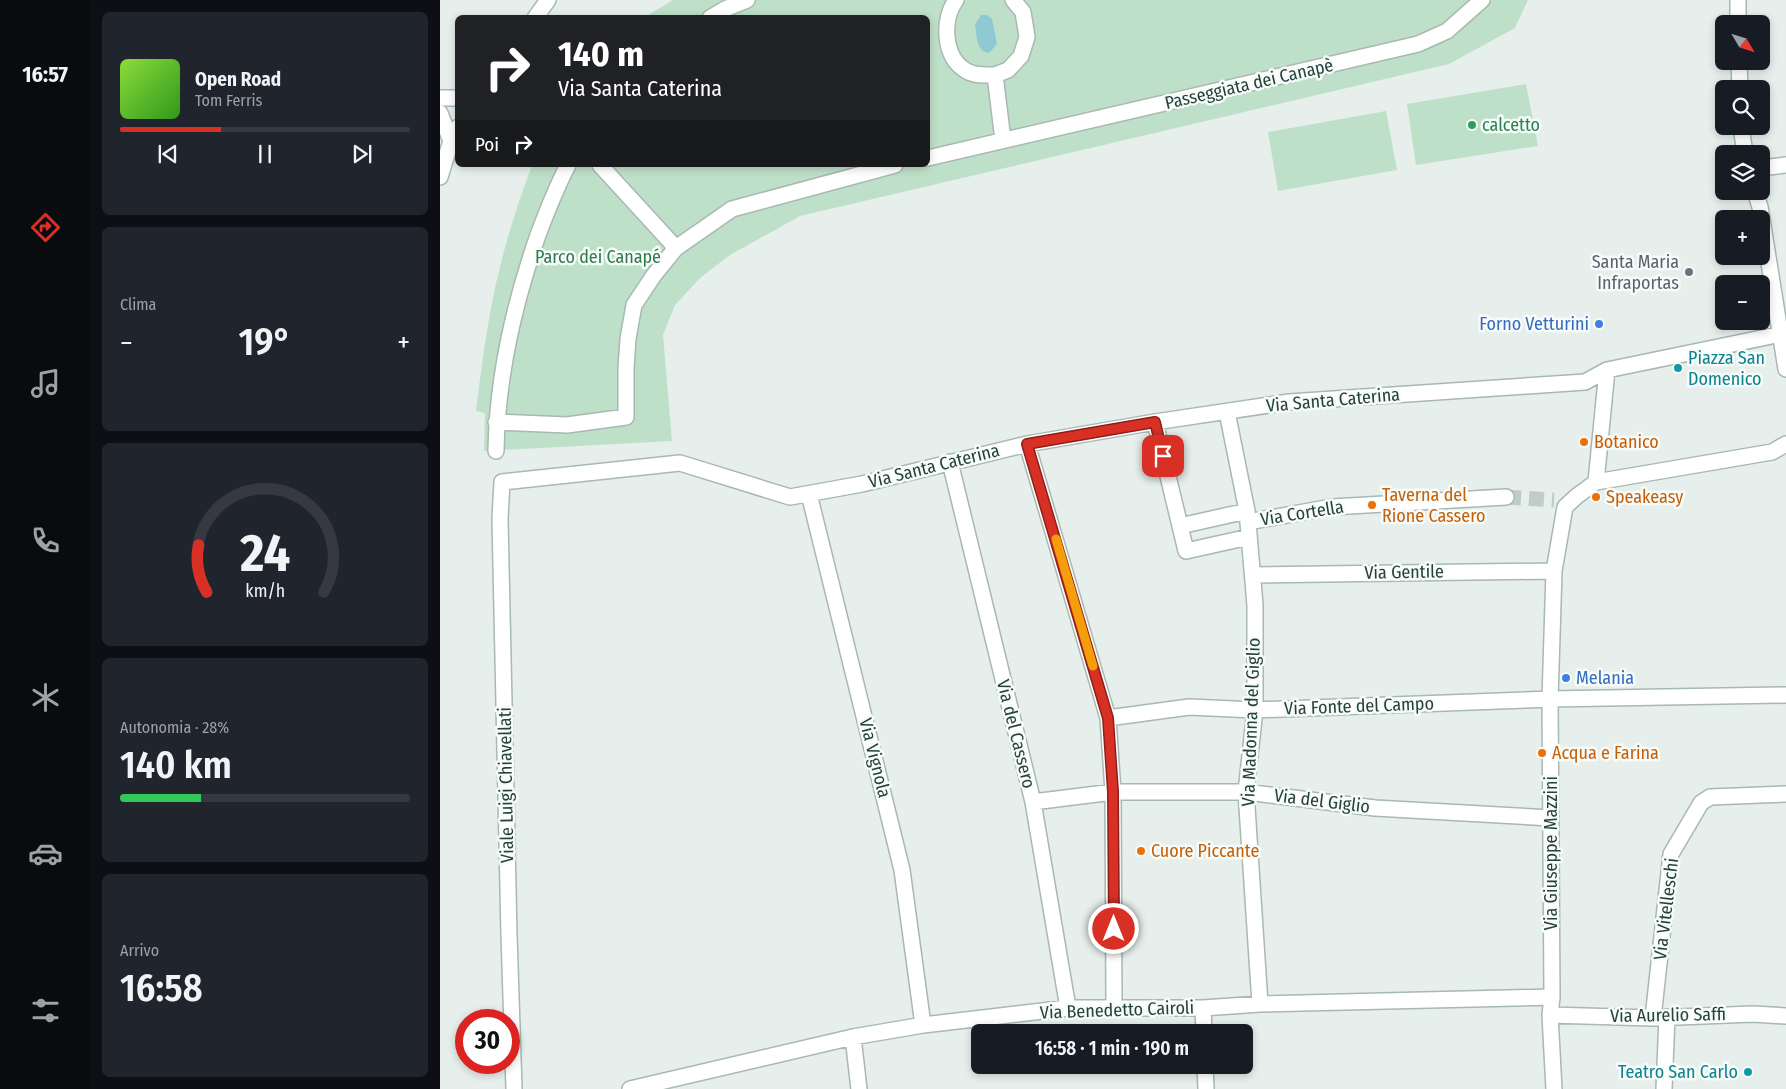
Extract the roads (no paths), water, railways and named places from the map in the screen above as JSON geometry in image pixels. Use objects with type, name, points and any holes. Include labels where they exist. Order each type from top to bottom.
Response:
[{"type":"street","points":[[537,15],[548,0]]},
{"type":"street","points":[[715,15],[747,0]]},
{"type":"street","points":[[956,0],[951,7],[947,23],[947,42],[954,57],[964,70],[980,75],[995,75],[1008,70],[1021,56],[1026,37],[1023,12],[1013,0]]},
{"type":"street","name":"Passeggiata dei Canapè","points":[[930,158],[1418,44],[1447,31],[1482,0]]},
{"type":"street","points":[[1738,0],[1738,15]]},
{"type":"street","points":[[995,75],[1003,140]]},
{"type":"street","points":[[440,98],[455,98]]},
{"type":"street","points":[[440,113],[450,141]]},
{"type":"street","points":[[440,177],[450,141],[455,132]]},
{"type":"street","points":[[1770,167],[1786,165]]},
{"type":"street","points":[[496,451],[496,422],[509,338],[526,269],[555,188],[567,167]]},
{"type":"street","points":[[602,167],[676,248]]},
{"type":"street","points":[[496,422],[567,425],[626,417],[626,368],[628,340],[634,305],[654,275],[676,248],[732,209],[888,167]]},
{"type":"street","points":[[1758,200],[1786,369]]},
{"type":"street","points":[[1780,334],[1607,370],[1596,482],[1772,452],[1786,444]]},
{"type":"street","name":"Via Santa Caterina","points":[[502,482],[680,463],[790,497],[862,484],[1027,444],[1155,422],[1289,402],[1585,382],[1607,370]]},
{"type":"street","name":"Via Madonna del Giglio","points":[[1227,412],[1248,523],[1253,575],[1255,710],[1246,792],[1260,1004]]},
{"type":"street","points":[[1155,422],[1186,551],[1248,523]]},
{"type":"street","points":[[1027,444],[1108,718],[1113,792],[1114,1008]]},
{"type":"street","name":"Via del Cassero","points":[[950,462],[1033,802],[1068,1008]]},
{"type":"street","name":"Viale Luigi Chiavellati","points":[[502,482],[501,538],[514,1089]]},
{"type":"street","name":"Via Giuseppe Mazzini","points":[[1554,1089],[1550,1014],[1552,997],[1550,699],[1554,571],[1566,507],[1596,482]]},
{"type":"street","name":"Via Vignola","points":[[809,494],[902,870],[923,1025]]},
{"type":"street","points":[[1554,500],[1577,496]]},
{"type":"street","name":"Via Cortella","points":[[1248,523],[1332,507],[1506,497]]},
{"type":"street","points":[[1180,526],[1248,523]]},
{"type":"street","name":"Via Gentile","points":[[1253,575],[1554,571]]},
{"type":"street","name":"Via Fonte del Campo","points":[[1108,718],[1189,707],[1255,710],[1550,699],[1786,695]]},
{"type":"street","name":"Via del Giglio","points":[[1033,802],[1113,792],[1246,792],[1376,808],[1551,818]]},
{"type":"street","name":"Via Vitelleschi","points":[[1664,1089],[1660,1017],[1671,854],[1701,803],[1710,797],[1786,794]]},
{"type":"street","name":"Via Benedetto Cairoli","points":[[630,1089],[853,1037],[923,1025],[1068,1008],[1203,1008],[1260,1004],[1552,997]]},
{"type":"street","points":[[1203,1008],[1204,1024]]},
{"type":"street","name":"Via Aurelio Saffi","points":[[1550,1014],[1660,1017],[1753,1014],[1786,1016]]},
{"type":"street","points":[[853,1037],[859,1089]]},
{"type":"street","points":[[1205,1074],[1206,1089]]},
{"type":"water","points":[[981,15],[987,15],[992,19],[997,44],[989,53],[981,49],[978,42],[975,24]]},
{"type":"tunnel","points":[[1506,497],[1554,500]]},
{"type":"place","name":"calcetto","points":[[1472,125]]},
{"type":"place","name":"Santa Maria Infraportas","points":[[1689,272]]},
{"type":"place","name":"Forno Vetturini","points":[[1599,324]]},
{"type":"place","name":"Piazza San Domenico","points":[[1678,368]]},
{"type":"place","name":"Botanico","points":[[1584,442]]},
{"type":"place","name":"Speakeasy","points":[[1596,497]]},
{"type":"place","name":"Taverna del Rione Cassero","points":[[1372,505]]},
{"type":"place","name":"Melania","points":[[1566,678]]},
{"type":"place","name":"Acqua e Farina","points":[[1542,753]]},
{"type":"place","name":"Cuore Piccante","points":[[1141,851]]},
{"type":"place","name":"Teatro San Carlo","points":[[1748,1072]]},
{"type":"park label","name":"Parco dei Canapé","points":[[598,257]]}]
